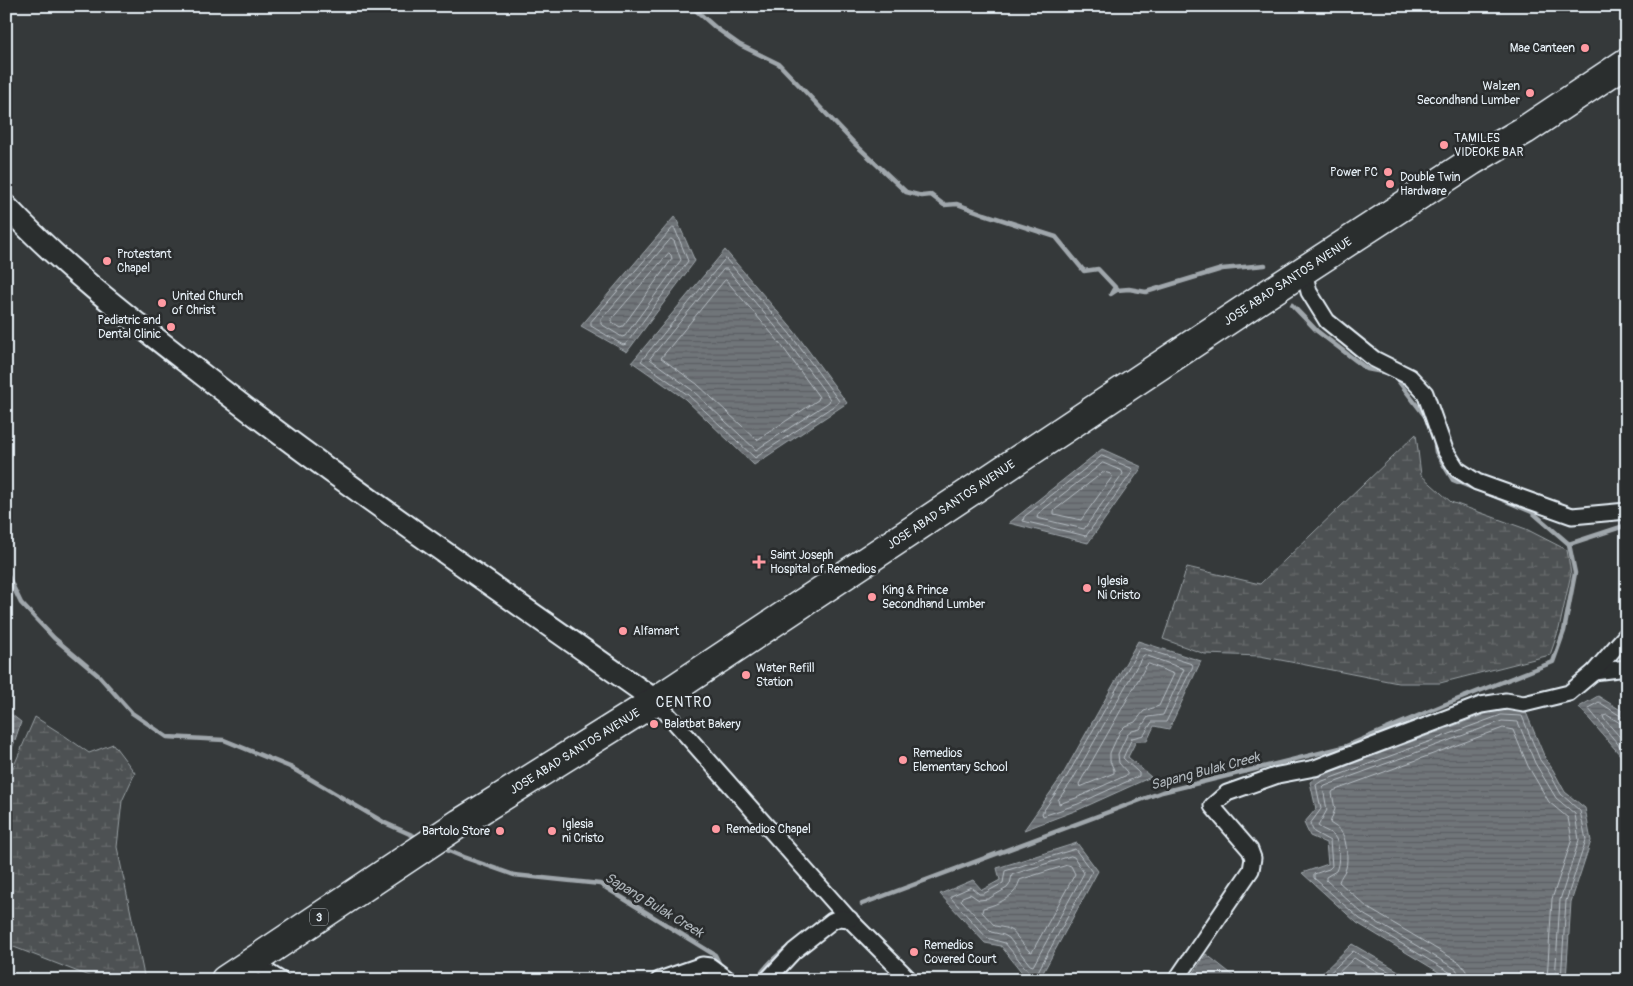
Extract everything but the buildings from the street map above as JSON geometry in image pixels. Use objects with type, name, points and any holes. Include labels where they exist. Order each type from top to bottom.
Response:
[{"type":"highway","name":"JOSE ABAD SANTOS AVENUE","points":[[225,980],[460,823],[656,701],[1258,300],[1472,161],[1525,130],[1627,62]]},
{"type":"street","points":[[6,206],[30,232],[74,272],[229,395],[325,468],[449,557],[656,701],[850,919],[910,980]]},
{"type":"street","points":[[1304,271],[1309,292],[1327,321],[1374,359],[1410,377],[1425,393],[1445,450],[1456,469],[1477,482],[1572,516],[1627,511]]},
{"type":"street","points":[[1176,980],[1251,870],[1253,858],[1250,850],[1212,806],[1227,793],[1278,776],[1315,768],[1481,705],[1506,702],[1524,704],[1569,693],[1594,672],[1627,634]]},
{"type":"street","points":[[1594,672],[1627,668]]},
{"type":"street","points":[[767,980],[794,951],[832,921],[839,918],[850,919]]},
{"type":"street","points":[[252,962],[281,980]]},
{"type":"street","points":[[659,980],[702,965],[710,966],[729,980]]},
{"type":"green space","points":[[1416,434],[1421,475],[1451,502],[1526,529],[1567,550],[1571,574],[1559,629],[1550,655],[1440,683],[1398,683],[1260,656],[1205,654],[1163,639],[1187,567],[1260,584]]},
{"type":"green space","points":[[35,717],[89,753],[113,744],[135,773],[122,801],[117,847],[145,980],[99,980],[6,944],[6,784]]},
{"type":"water","points":[[675,216],[695,261],[627,352],[581,326]]},
{"type":"water","points":[[725,250],[794,331],[847,403],[754,465],[685,399],[632,362]]},
{"type":"water","points":[[1102,449],[1142,467],[1088,543],[1009,523]]},
{"type":"water","points":[[1138,641],[1201,661],[1169,729],[1154,726],[1147,741],[1136,741],[1128,757],[1151,777],[1080,809],[1024,830],[1062,776]]},
{"type":"water","points":[[1598,696],[1627,714],[1627,763],[1579,707]]},
{"type":"water","points":[[1499,709],[1525,710],[1545,758],[1565,792],[1585,808],[1591,841],[1571,902],[1566,980],[1452,980],[1357,923],[1302,873],[1328,864],[1326,843],[1310,836],[1304,823],[1316,809],[1310,782],[1317,777]]},
{"type":"water","points":[[6,712],[21,722],[6,767]]},
{"type":"water","points":[[1077,843],[1098,871],[1039,980],[1024,980],[1024,975],[1001,946],[985,943],[940,894],[973,880],[982,890],[1000,880],[997,868]]},
{"type":"water","points":[[1352,944],[1414,980],[1315,980]]},
{"type":"water","points":[[1206,954],[1239,980],[1189,980]]},
{"type":"waterway","points":[[691,6],[716,28],[740,45],[779,64],[854,143],[906,192],[922,196],[931,195],[944,205],[957,204],[1056,237],[1084,271],[1098,269],[1115,287],[1111,294],[1117,290],[1129,289],[1146,292],[1222,269],[1265,265]]},
{"type":"waterway","points":[[1292,305],[1317,331],[1367,369],[1393,374],[1428,420]]},
{"type":"waterway","points":[[1434,438],[1436,452],[1453,480],[1475,489]]},
{"type":"waterway","name":"Sapang Bulak Creek","points":[[862,904],[1162,792],[1344,747],[1553,662],[1564,631],[1575,573],[1569,544],[1532,512],[1482,491]]},
{"type":"waterway","points":[[1569,544],[1627,525]]},
{"type":"waterway","points":[[6,572],[21,603],[54,638],[99,676],[132,713],[167,737],[224,740],[290,767],[385,823],[421,839]]},
{"type":"waterway","name":"Sapang Bulak Creek","points":[[442,848],[514,875],[600,884],[715,955],[721,967]]},
{"type":"waterway","name":"Sapang Bulak Creek","points":[[756,980],[771,961],[790,946]]},
{"type":"place","name":"Mae Canteen","points":[[1585,48]]},
{"type":"place","name":"Walzen Secondhand Lumber","points":[[1530,93]]},
{"type":"place","name":"TAMILES VIDEOKE BAR","points":[[1444,145]]},
{"type":"place","name":"Power PC","points":[[1388,172]]},
{"type":"place","name":"Double Twin Hardware","points":[[1390,184]]},
{"type":"place","name":"Protestant Chapel","points":[[107,261]]},
{"type":"place","name":"United Church of Christ","points":[[162,303]]},
{"type":"place","name":"Pediatric and Dental Clinic","points":[[171,327]]},
{"type":"place","name":"Saint Joseph Hospital of Remedios","points":[[759,562]]},
{"type":"place","name":"Iglesia Ni Cristo","points":[[1087,588]]},
{"type":"place","name":"King & Prince Secondhand Lumber","points":[[872,597]]},
{"type":"place","name":"Alfamart","points":[[623,631]]},
{"type":"place","name":"Water Refill Station","points":[[746,675]]},
{"type":"place","name":"Balatbat Bakery","points":[[654,724]]},
{"type":"place","name":"Remedios Elementary School","points":[[903,760]]},
{"type":"place","name":"Remedios Chapel","points":[[716,829]]},
{"type":"place","name":"Bartolo Store","points":[[500,831]]},
{"type":"place","name":"Iglesia ni Cristo","points":[[552,831]]},
{"type":"place","name":"Remedios Covered Court","points":[[914,952]]},
{"type":"district","name":"CENTRO","points":[[684,702]]}]
